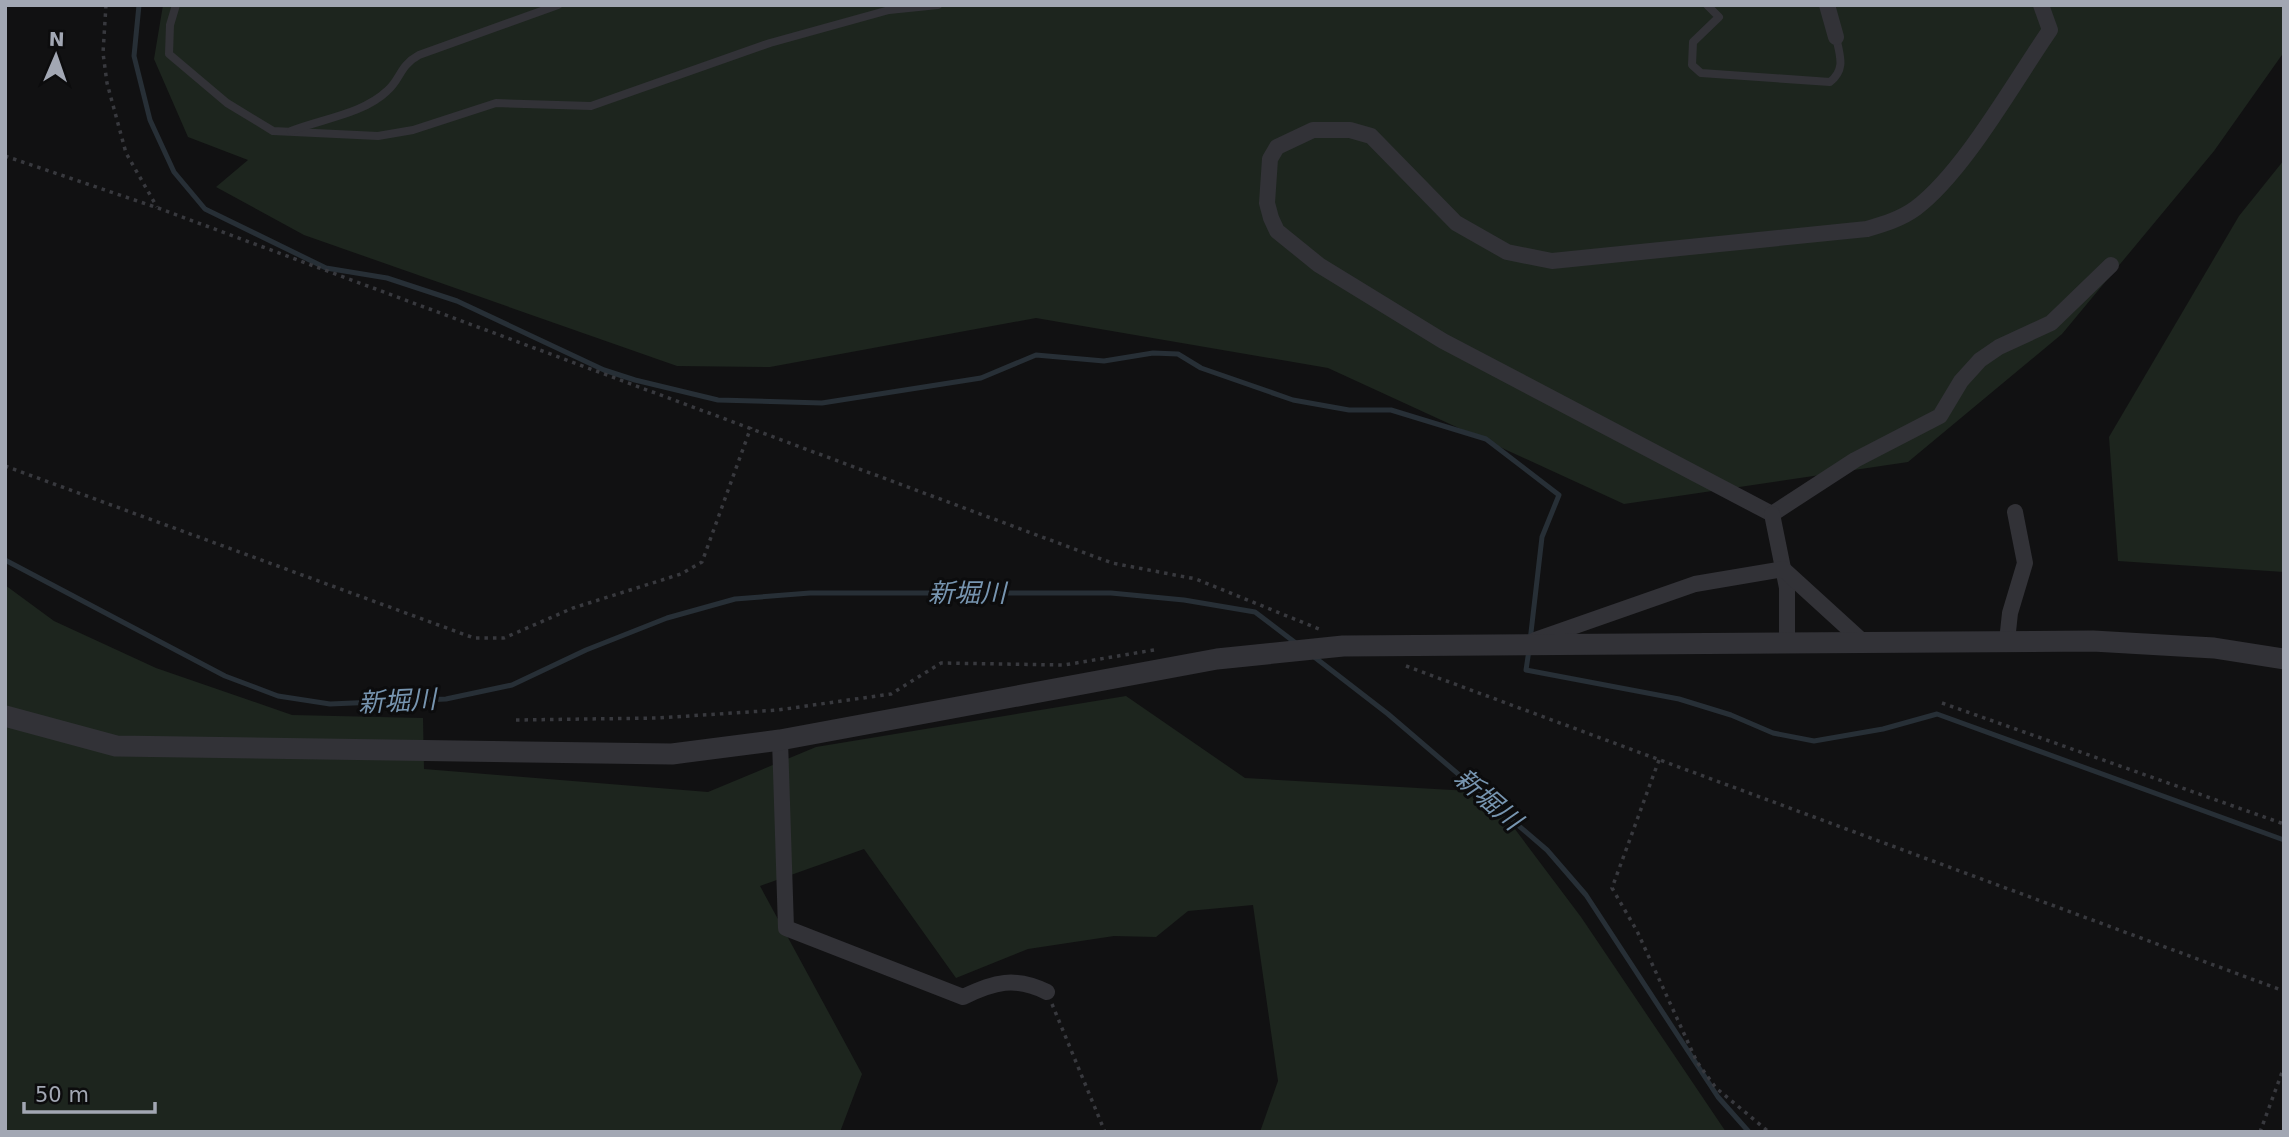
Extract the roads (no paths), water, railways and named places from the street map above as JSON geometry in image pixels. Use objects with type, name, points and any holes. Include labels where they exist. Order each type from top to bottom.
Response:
[{"type":"street","points":[[1827,5],[1836,37]]},
{"type":"street","points":[[1772,514],[1443,341],[1319,265],[1277,231],[1267,203],[1270,159],[1277,147],[1313,130],[1350,130],[1371,136],[1456,223],[1507,251],[1552,261],[1867,229],[1898,219],[1917,208],[1951,174],[2050,30],[2041,5]]},
{"type":"street","points":[[1772,514],[1855,460],[1940,416],[1962,381],[1980,360],[1999,347],[2051,323],[2111,265]]},
{"type":"street","points":[[2007,641],[2010,613],[2025,564],[2015,512]]},
{"type":"street","points":[[1772,514],[1787,588],[1787,641]]},
{"type":"street","points":[[1783,569],[1862,641]]},
{"type":"street","points":[[1526,644],[1695,584],[1783,569]]},
{"type":"street","points":[[5,716],[116,746],[672,754],[780,740],[1217,659],[1343,646],[2093,641],[2214,648],[2284,659]]},
{"type":"street","points":[[780,740],[786,928],[963,997],[991,983],[1028,983],[1047,992]]},
{"type":"lane","points":[[176,5],[170,25],[169,54],[227,103],[272,131],[379,136],[413,130],[496,103],[591,106],[770,43],[889,10],[938,5]]},
{"type":"lane","points":[[288,132],[362,107],[388,91],[405,63],[418,55],[558,5]]},
{"type":"lane","points":[[1707,5],[1719,17],[1693,42],[1692,65],[1701,73],[1830,82],[1840,74],[1842,65],[1836,37]]},
{"type":"waterway","points":[[139,5],[134,56],[150,120],[174,172],[205,209],[326,268],[387,278],[457,301],[604,370],[635,380],[718,400],[822,403],[981,378],[1036,355],[1104,361],[1153,353],[1178,354],[1201,368],[1293,400],[1349,410],[1391,410],[1486,439],[1559,495],[1542,537],[1530,641]]},
{"type":"waterway","name":"新堀川","points":[[5,560],[225,676],[278,696],[330,704],[446,699],[512,685],[586,650],[667,618],[735,599],[810,593],[1111,593],[1184,600],[1255,612],[1297,644]]},
{"type":"waterway","points":[[1529,650],[1526,670],[1679,699],[1731,715],[1773,733],[1814,741],[1883,729],[1937,714],[2284,840]]},
{"type":"waterway","name":"新堀川","points":[[1313,656],[1388,714],[1547,850],[1586,895],[1718,1097],[1749,1132]]}]
